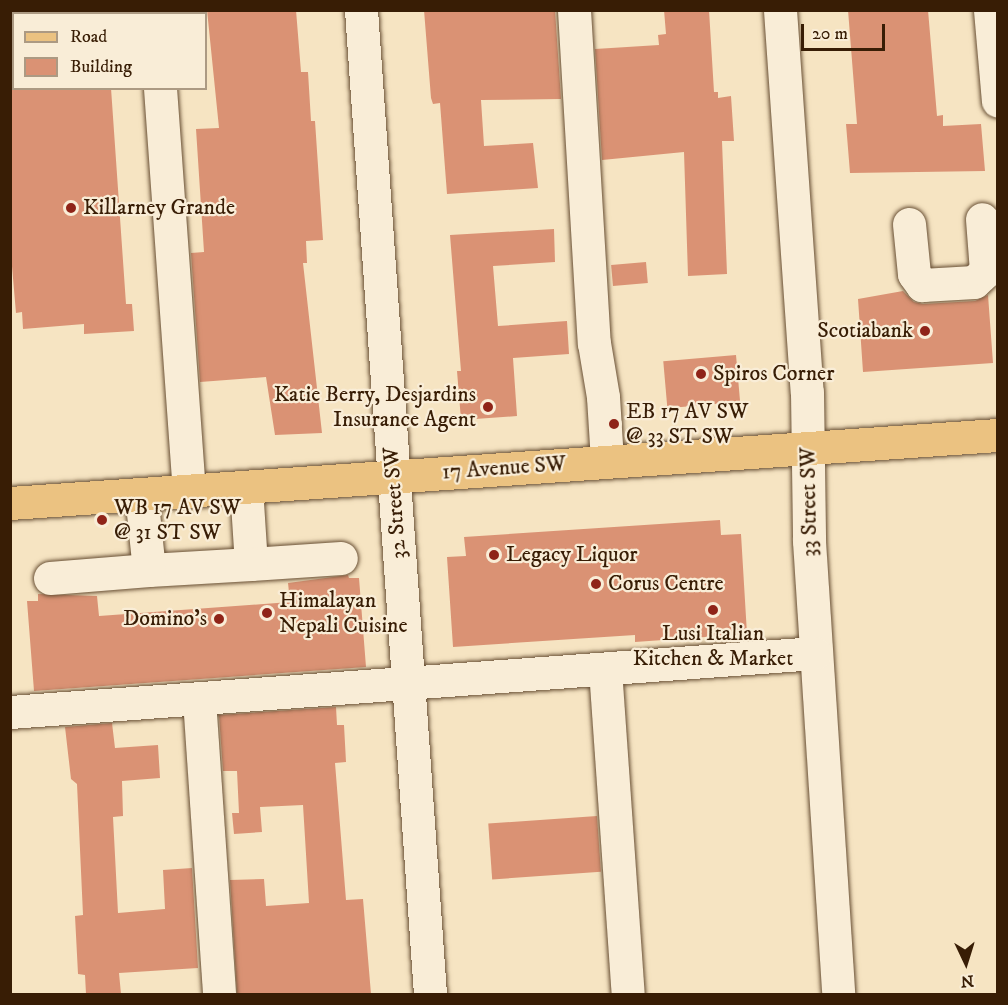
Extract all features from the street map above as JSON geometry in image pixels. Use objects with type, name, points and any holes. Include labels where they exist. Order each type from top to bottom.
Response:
[{"type":"main road","name":"17 Avenue SW","points":[[10,503],[998,435]]},
{"type":"street","name":"32 Street SW","points":[[361,10],[430,994]]},
{"type":"street","points":[[574,10],[594,343],[615,387],[607,461]]},
{"type":"street","name":"33 Street SW","points":[[780,10],[807,447],[815,653],[838,994]]},
{"type":"street","points":[[990,10],[998,101]]},
{"type":"street","points":[[160,90],[189,491]]},
{"type":"street","points":[[909,224],[914,274],[922,285],[975,282],[986,271],[982,219]]},
{"type":"street","points":[[246,487],[251,564]]},
{"type":"street","points":[[141,494],[149,570]]},
{"type":"street","points":[[50,578],[341,558]]},
{"type":"street","points":[[10,712],[815,653]]},
{"type":"street","points":[[605,669],[628,994]]},
{"type":"street","points":[[199,699],[219,994]]},
{"type":"building","points":[[207,10],[296,10],[301,72],[308,72],[311,121],[315,121],[323,240],[306,241],[307,263],[303,263],[322,433],[275,435],[266,377],[200,382],[191,253],[204,252],[196,129],[219,128]]},
{"type":"building","points":[[424,10],[555,10],[561,99],[481,100],[484,146],[533,143],[538,188],[447,194],[440,103],[433,104],[431,98]]},
{"type":"building","points":[[664,10],[709,10],[714,92],[718,92],[718,98],[731,96],[734,141],[722,141],[727,274],[688,276],[684,152],[602,160],[595,49],[659,45],[658,35],[666,34]]},
{"type":"building","points":[[848,10],[928,10],[937,116],[943,115],[943,126],[981,124],[985,171],[850,173],[846,124],[857,124]]},
{"type":"building","name":"Killarney Grande","points":[[10,88],[12,90],[111,90],[126,304],[132,304],[134,331],[84,334],[84,324],[23,329],[22,312],[16,313],[10,243]]},
{"type":"building","points":[[554,229],[555,262],[493,266],[498,326],[567,321],[569,354],[513,358],[517,416],[461,420],[457,371],[461,371],[450,235]]},
{"type":"building","points":[[646,262],[648,283],[613,286],[611,265]]},
{"type":"building","name":"Scotiabank","points":[[903,291],[914,302],[923,304],[975,301],[988,295],[993,363],[863,372],[858,299]]},
{"type":"building","name":"Spiros Corner","points":[[736,355],[740,402],[667,408],[663,361]]},
{"type":"building","name":"Corus Centre","points":[[720,520],[721,535],[741,534],[747,634],[635,642],[635,635],[453,647],[447,557],[466,556],[464,537]]},
{"type":"building","points":[[348,575],[349,578],[359,578],[366,667],[34,691],[27,601],[38,601],[38,594],[97,596],[99,616],[290,602],[288,583]]},
{"type":"building","points":[[336,707],[337,725],[344,725],[346,762],[335,763],[346,900],[363,899],[371,994],[237,994],[230,880],[264,879],[266,906],[309,903],[303,805],[260,807],[262,832],[234,834],[232,813],[239,813],[237,771],[223,771],[219,715]]},
{"type":"building","points":[[112,723],[115,748],[158,745],[160,778],[122,781],[123,816],[113,817],[118,913],[165,909],[163,870],[192,868],[198,968],[119,973],[121,994],[86,994],[85,975],[78,974],[75,916],[83,915],[77,784],[71,779],[65,727]]},
{"type":"building","points":[[597,816],[601,872],[492,879],[488,824]]},
{"type":"place","name":"Killarney Grande","points":[[71,208]]},
{"type":"place","name":"Scotiabank","points":[[925,331]]},
{"type":"place","name":"Spiros Corner","points":[[701,374]]},
{"type":"place","name":"Katie Berry, Desjardins Insurance Agent","points":[[488,407]]},
{"type":"place","name":"EB 17 AV SW @ 33 ST SW","points":[[614,424]]},
{"type":"place","name":"WB 17 AV SW @ 31 ST SW","points":[[102,520]]},
{"type":"place","name":"Legacy Liquor","points":[[494,555]]},
{"type":"place","name":"Corus Centre","points":[[596,584]]},
{"type":"place","name":"Lusi Italian Kitchen & Market","points":[[713,610]]},
{"type":"place","name":"Himalayan Nepali Cuisine","points":[[267,613]]},
{"type":"place","name":"Domino's","points":[[219,619]]}]
